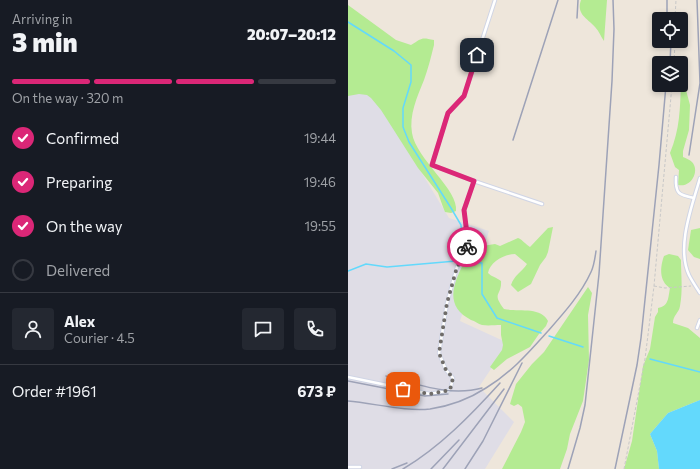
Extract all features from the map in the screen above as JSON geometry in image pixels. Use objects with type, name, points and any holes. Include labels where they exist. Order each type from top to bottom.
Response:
[{"type":"lane","points":[[495,0],[464,96],[448,113],[432,165],[542,204]]},
{"type":"lane","points":[[676,177],[675,186],[678,194],[694,198]]},
{"type":"lane","points":[[700,178],[683,246],[688,274],[700,293]]},
{"type":"lane","points":[[348,377],[430,394],[450,390],[453,378],[446,370],[439,353],[447,303],[457,267],[465,254],[468,242],[464,210],[474,181]]},
{"type":"lane","points":[[697,328],[700,320]]},
{"type":"lane","points":[[348,467],[360,467]]},
{"type":"path","points":[[676,0],[676,12]]},
{"type":"path","points":[[624,469],[646,359],[671,92]]},
{"type":"path","points":[[654,286],[665,288],[696,286]]},
{"type":"shaded area","points":[[354,61],[449,218],[489,231],[460,321],[508,343],[479,387],[514,422],[485,469],[348,469],[348,64]]},
{"type":"green space","points":[[581,0],[607,0],[604,41],[581,12]]},
{"type":"green space","points":[[348,5],[396,40],[411,45],[422,39],[434,40],[428,67],[416,99],[411,126],[415,143],[428,164],[451,194],[455,203],[456,211],[451,213],[445,212],[438,193],[418,168],[381,110],[371,98],[367,95],[359,94],[348,96]]},
{"type":"green space","points":[[681,92],[687,92],[690,105],[689,130],[683,151],[683,157],[692,162],[695,169],[695,174],[691,181],[683,185],[678,185],[679,170],[675,167],[670,153],[676,136],[680,110]]},
{"type":"green space","points":[[553,227],[548,252],[531,284],[518,292],[511,285],[514,279],[527,264],[515,254],[506,255],[498,259],[489,269],[488,273],[501,281],[498,300],[504,309],[534,311],[545,316],[548,321],[546,326],[530,347],[507,359],[494,370],[490,367],[502,350],[503,345],[501,325],[482,325],[471,320],[459,311],[454,300],[453,294],[456,280],[467,258],[469,248],[495,244],[500,246],[518,238],[530,247],[548,228]]},
{"type":"green space","points":[[700,228],[700,259],[694,257],[688,250],[691,230]]},
{"type":"green space","points":[[669,254],[678,256],[681,260],[681,300],[673,323],[688,328],[700,338],[700,400],[668,413],[650,434],[657,451],[659,469],[624,469],[632,441],[643,366],[650,349],[655,317],[658,312],[658,308],[662,307],[666,303],[668,298],[670,288],[666,285],[662,278],[661,269],[664,256]]},
{"type":"green space","points":[[588,287],[592,293],[588,315],[589,360],[583,401],[570,434],[567,449],[560,469],[502,469],[525,422],[522,407],[518,404],[514,406],[510,404],[516,384],[544,352]]},
{"type":"water","points":[[700,400],[700,469],[659,469],[657,451],[650,434],[668,413]]},
{"type":"waterway","points":[[348,22],[394,51],[411,65],[411,82],[403,108],[403,127],[409,142],[461,225],[462,236],[456,261],[387,267],[366,264],[348,271]]},
{"type":"waterway","points":[[464,262],[482,263],[482,294],[497,318],[541,333]]},
{"type":"waterway","points":[[549,336],[583,347]]},
{"type":"waterway","points":[[650,359],[700,372]]},
{"type":"railway","points":[[513,140],[558,0]]},
{"type":"railway","points":[[577,18],[578,0]]},
{"type":"railway","points":[[568,469],[585,405],[599,274],[612,81],[614,29],[613,0]]},
{"type":"railway","points":[[667,0],[667,12]]},
{"type":"railway","points":[[689,155],[700,83],[697,0]]},
{"type":"railway","points":[[670,56],[671,48]]},
{"type":"railway","points":[[615,469],[637,365],[641,338],[665,92]]},
{"type":"railway","points":[[348,401],[421,410],[459,402],[480,392],[504,376],[519,362],[566,310],[587,280],[593,267],[596,251]]},
{"type":"railway","points":[[465,469],[483,441],[522,363]]},
{"type":"railway","points":[[386,376],[422,386],[446,390],[458,391],[482,388]]},
{"type":"railway","points":[[348,381],[425,396],[448,394]]},
{"type":"railway","points":[[403,469],[442,441],[478,407],[500,383]]},
{"type":"railway","points":[[443,469],[504,389]]},
{"type":"railway","points":[[431,469],[459,440]]},
{"type":"railway","points":[[392,469],[407,463]]},
{"type":"way so far","points":[[403,389],[430,394],[450,390],[453,378],[446,370],[439,353],[447,303],[457,267],[465,254],[467,247]]},
{"type":"route","points":[[467,247],[468,242],[464,210],[474,181],[432,165],[448,113],[464,96],[477,55]]}]
